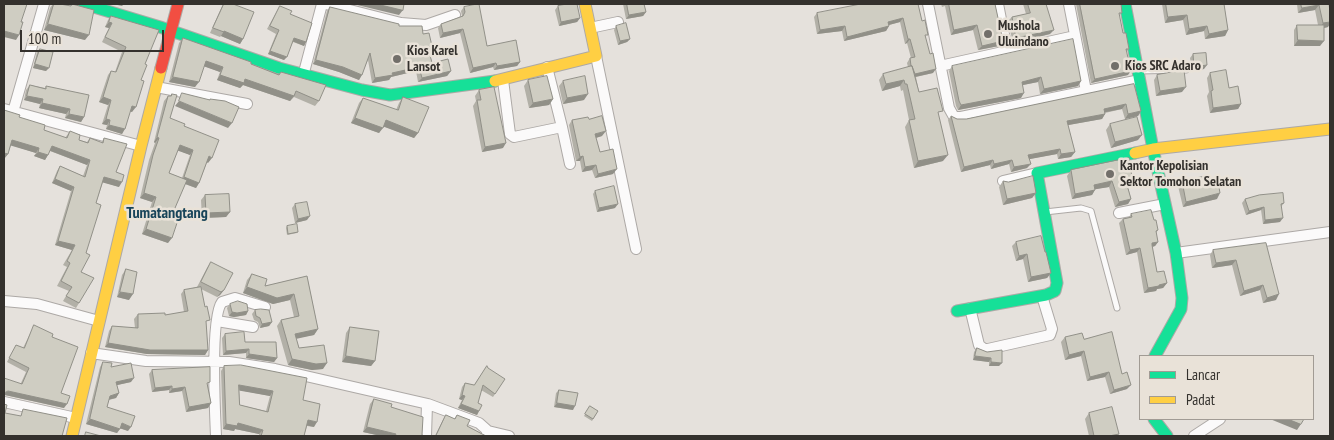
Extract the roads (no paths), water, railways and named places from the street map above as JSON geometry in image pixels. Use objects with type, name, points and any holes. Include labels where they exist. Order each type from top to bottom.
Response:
[{"type":"main road","points":[[84,4],[170,30],[303,76],[373,93],[390,95],[503,80],[547,66],[596,56],[585,4]]},
{"type":"main road","points":[[72,436],[98,321],[178,4]]},
{"type":"main road","points":[[1125,4],[1153,149],[1176,252],[1182,298],[1181,308],[1156,355]]},
{"type":"main road","points":[[957,311],[1052,294],[1055,291],[1057,283],[1037,173],[1153,149],[1330,129]]},
{"type":"main road","points":[[1155,420],[1167,436]]},
{"type":"street","points":[[44,4],[8,110],[141,146]]},
{"type":"street","points":[[303,76],[322,4]]},
{"type":"street","points":[[326,4],[401,23],[426,25],[455,15]]},
{"type":"street","points":[[928,4],[952,116],[957,118],[1086,91],[1139,75]]},
{"type":"street","points":[[998,4],[1007,50]]},
{"type":"street","points":[[1069,4],[1086,91]]},
{"type":"street","points":[[590,28],[618,22]]},
{"type":"street","points":[[940,66],[1075,36]]},
{"type":"street","points":[[596,56],[636,249]]},
{"type":"street","points":[[547,66],[570,164]]},
{"type":"street","points":[[503,80],[509,129],[512,136],[562,127]]},
{"type":"street","points":[[156,87],[247,104]]},
{"type":"street","points":[[1003,181],[1037,173]]},
{"type":"street","points":[[1119,213],[1166,204]]},
{"type":"street","points":[[1176,252],[1330,232]]},
{"type":"street","points":[[970,308],[979,345],[988,349],[1050,335],[1052,329],[1042,296]]},
{"type":"street","points":[[216,436],[214,361],[220,305],[227,300],[235,298],[265,307]]},
{"type":"street","points":[[4,301],[37,304],[98,321]]},
{"type":"street","points":[[218,321],[253,327]]},
{"type":"street","points":[[92,350],[146,361],[229,362],[294,373],[427,404],[479,423],[487,433],[509,436]]},
{"type":"street","points":[[4,402],[76,418]]},
{"type":"street","points":[[426,436],[427,404]]},
{"type":"street","points":[[1194,436],[1218,420]]},
{"type":"lane","points":[[1139,75],[1186,70]]},
{"type":"lane","points":[[1044,212],[1081,208],[1091,211],[1117,308]]},
{"type":"place","name":"Mushola Uluindano","points":[[988,34]]},
{"type":"place","name":"Kios Karel Lansot","points":[[397,59]]},
{"type":"place","name":"Kios SRC Adaro","points":[[1115,66]]},
{"type":"place","name":"Kantor Kepolisian Sektor Tomohon Selatan","points":[[1110,174]]},
{"type":"district","name":"Tumatangtang","points":[[167,213]]}]
